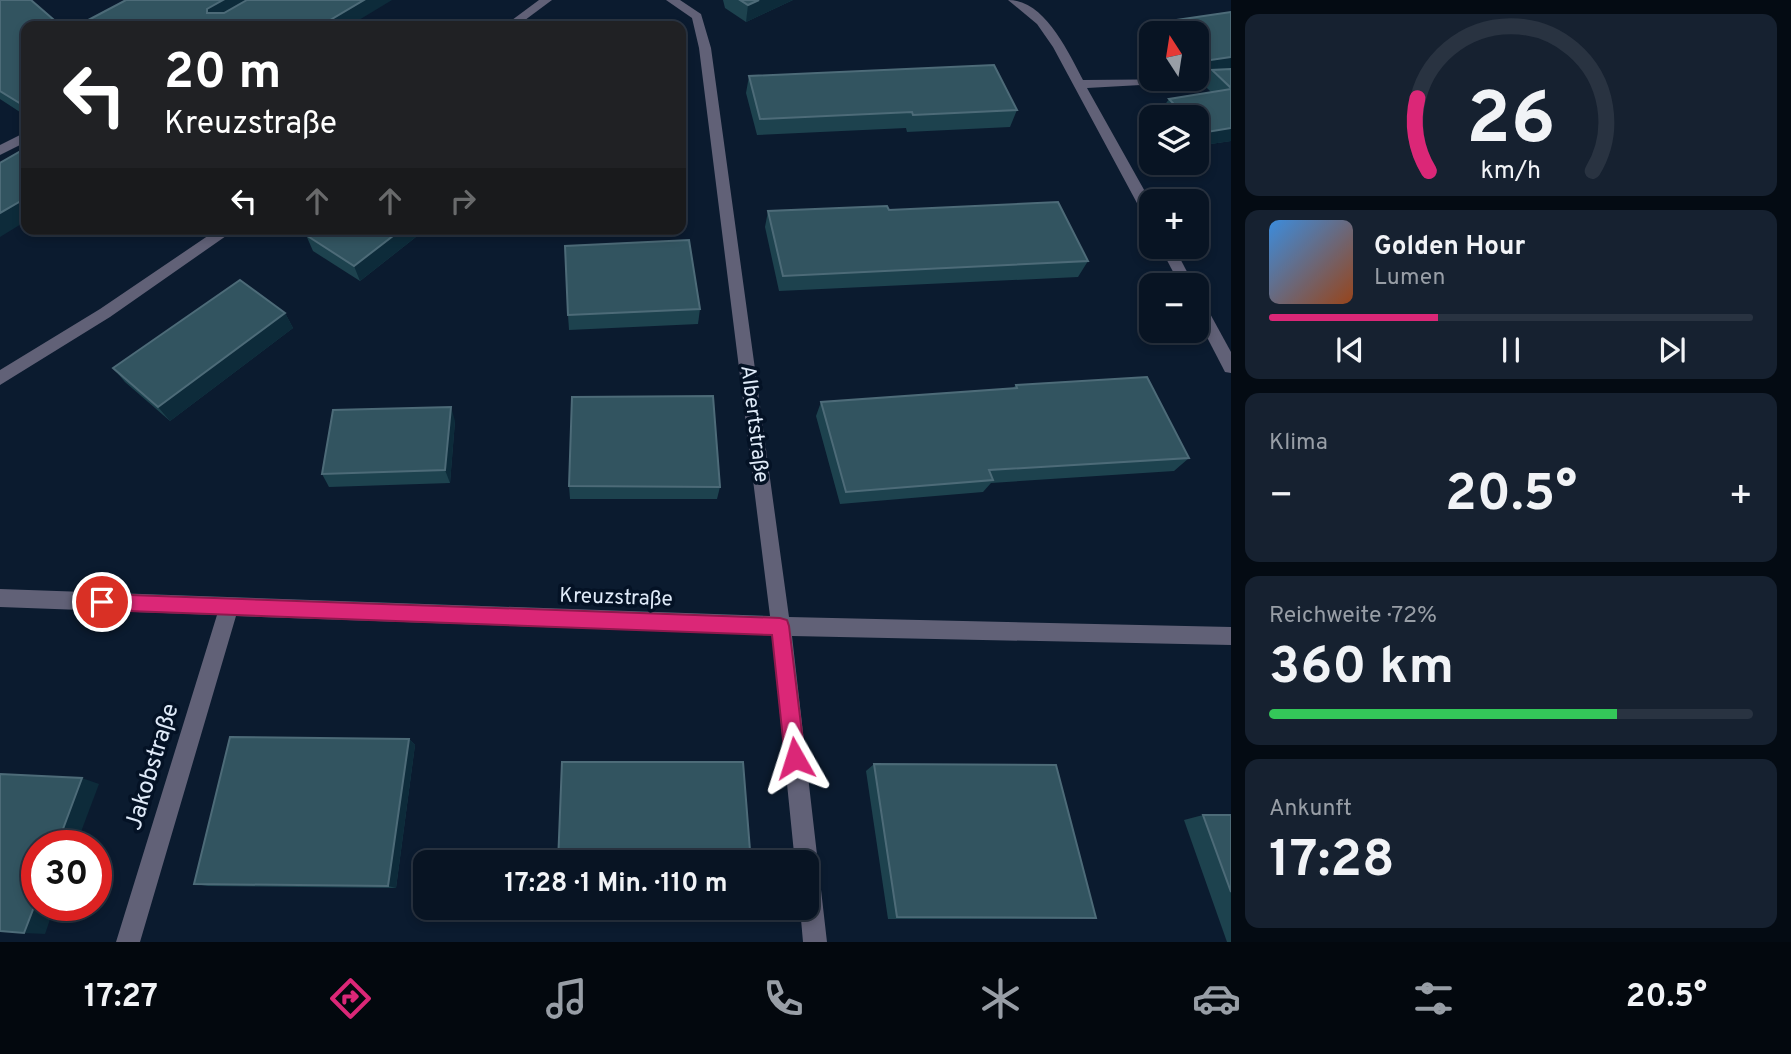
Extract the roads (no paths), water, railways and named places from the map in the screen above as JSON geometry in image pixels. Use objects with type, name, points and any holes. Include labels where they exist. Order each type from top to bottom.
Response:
[{"type":"street","points":[[517,21],[545,0]]},
{"type":"street","name":"Albertstraße","points":[[672,0],[697,16],[705,48],[780,626],[805,850]]},
{"type":"street","points":[[1014,0],[1041,22],[1081,84],[1139,193]]},
{"type":"street","points":[[1081,84],[1231,76]]},
{"type":"street","points":[[0,150],[21,139]]},
{"type":"street","points":[[0,379],[105,313],[220,235]]},
{"type":"street","points":[[1209,326],[1231,367]]},
{"type":"street","name":"Kreuzstraße","points":[[0,598],[780,626],[1231,636]]},
{"type":"street","name":"Jakobstraße","points":[[128,942],[229,607]]},
{"type":"street","name":"Albertstraße","points":[[813,920],[815,942]]}]
